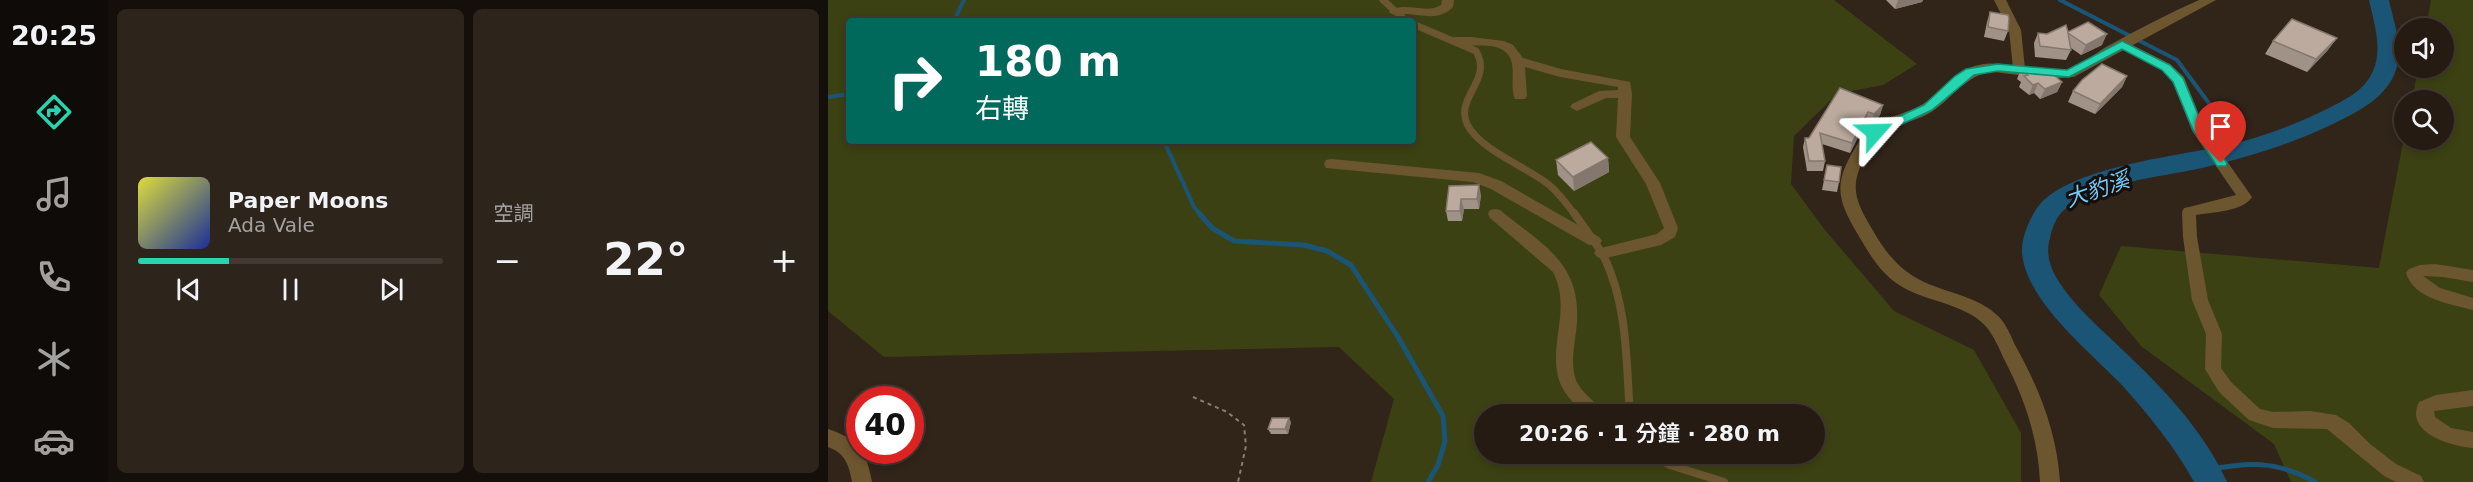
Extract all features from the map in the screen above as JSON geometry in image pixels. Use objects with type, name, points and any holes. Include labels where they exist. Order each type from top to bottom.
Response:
[{"type":"street","points":[[1395,12],[1405,10],[1433,14],[1447,7],[1448,0]]},
{"type":"street","points":[[2000,0],[2015,30],[2019,68]]},
{"type":"street","points":[[2050,482],[2048,451],[2038,414],[1994,322],[1970,306],[1933,295],[1910,285],[1895,275],[1881,258],[1847,199],[1846,185],[1851,166],[1875,132],[1928,108],[1959,79],[1970,72],[1998,67],[2069,74],[2166,19],[2210,0]]},
{"type":"street","points":[[2130,40],[2173,74],[2185,94],[2199,130],[2245,197],[2235,203],[2199,208],[2189,212],[2190,237],[2200,300],[2214,334],[2213,369],[2225,387],[2255,415],[2273,420],[2330,421],[2343,429],[2364,450],[2390,470],[2415,482]]},
{"type":"street","points":[[1454,41],[1496,43],[1510,51],[1518,61],[1520,96]]},
{"type":"street","points":[[1331,164],[1474,177],[1496,184],[1598,247],[1661,239],[1670,233],[1671,228],[1653,183],[1623,136],[1625,86],[1620,82],[1560,73],[1518,61]]},
{"type":"street","points":[[1577,107],[1604,94],[1626,94]]},
{"type":"street","points":[[1495,214],[1558,268],[1563,276],[1569,306],[1566,377],[1569,385],[1585,404]]},
{"type":"street","points":[[2473,276],[2430,270],[2419,270],[2414,273],[2416,280],[2435,293],[2473,304]]},
{"type":"street","points":[[2473,398],[2436,403],[2426,408],[2424,416],[2439,431],[2458,440],[2473,440]]},
{"type":"street","points":[[828,438],[840,441],[852,449],[859,462],[862,482]]},
{"type":"lane","points":[[1383,0],[1402,18]]},
{"type":"lane","points":[[1416,25],[1476,51],[1482,62],[1479,76],[1465,103],[1463,114],[1469,127],[1479,138],[1548,185],[1572,209],[1598,247],[1614,282],[1625,335],[1628,404]]},
{"type":"lane","points":[[1668,464],[1724,482]]},
{"type":"path","points":[[1193,397],[1234,414],[1247,428],[1249,438],[1238,482]]},
{"type":"green space","points":[[828,0],[1834,0],[1917,64],[1883,85],[1837,94],[1794,136],[1791,184],[1825,230],[1894,311],[1974,350],[2021,433],[2021,482],[1371,482],[1394,399],[1339,347],[884,357],[828,311]]},
{"type":"green space","points":[[2431,0],[2473,0],[2473,482],[2291,482],[2274,444],[2141,346],[2099,295],[2121,246],[2379,268],[2402,150],[2454,150],[2454,90],[2414,90],[2416,78],[2454,78],[2454,18],[2428,18]]},
{"type":"building","points":[[1990,12],[2008,15],[2008,31],[1988,27]]},
{"type":"building","points":[[2292,19],[2337,38],[2316,59],[2273,41]]},
{"type":"building","points":[[2088,22],[2107,34],[2086,45],[2068,33],[2071,50],[2040,46],[2038,33],[2047,34],[2066,25],[2068,32]]},
{"type":"building","points":[[2102,64],[2127,76],[2100,104],[2073,91],[2082,80]]},
{"type":"building","points":[[2021,69],[2059,75],[2055,76],[2062,82],[2045,89],[2038,83],[2033,85],[2024,76],[2028,75]]},
{"type":"building","points":[[1840,88],[1883,105],[1874,114],[1868,112],[1852,143],[1820,133],[1825,161],[1809,161],[1805,138],[1809,138]]},
{"type":"building","points":[[1591,142],[1608,158],[1573,177],[1556,160]]},
{"type":"building","points":[[1827,165],[1841,167],[1839,182],[1824,180]]},
{"type":"building","points":[[1479,185],[1477,199],[1461,199],[1460,211],[1446,211],[1449,186]]},
{"type":"building","points":[[1272,418],[1289,418],[1285,429],[1268,429]]},
{"type":"waterway","points":[[955,18],[964,0]]},
{"type":"waterway","points":[[2060,0],[2177,60],[2211,106],[2237,152]]},
{"type":"waterway","name":"大豹溪","points":[[2211,482],[2185,440],[2164,414],[2132,377],[2074,320],[2048,287],[2039,270],[2035,253],[2040,227],[2055,204],[2083,188],[2115,178],[2257,145],[2313,125],[2362,100],[2379,81],[2387,63],[2387,36],[2379,0]]},
{"type":"waterway","points":[[828,97],[846,94]]},
{"type":"waterway","points":[[1165,144],[1194,207],[1201,215]]},
{"type":"waterway","points":[[1199,213],[1212,228],[1234,241],[1304,245],[1327,251],[1351,265],[1398,337],[1443,416],[1445,441],[1438,465],[1428,482]]},
{"type":"waterway","points":[[2204,470],[2248,465],[2274,466],[2287,469],[2315,482]]},
{"type":"route","points":[[1875,132],[1928,108],[1959,79],[1970,72],[1998,67],[2069,74],[2122,44],[2166,67],[2179,80],[2191,115],[2221,163]]}]
